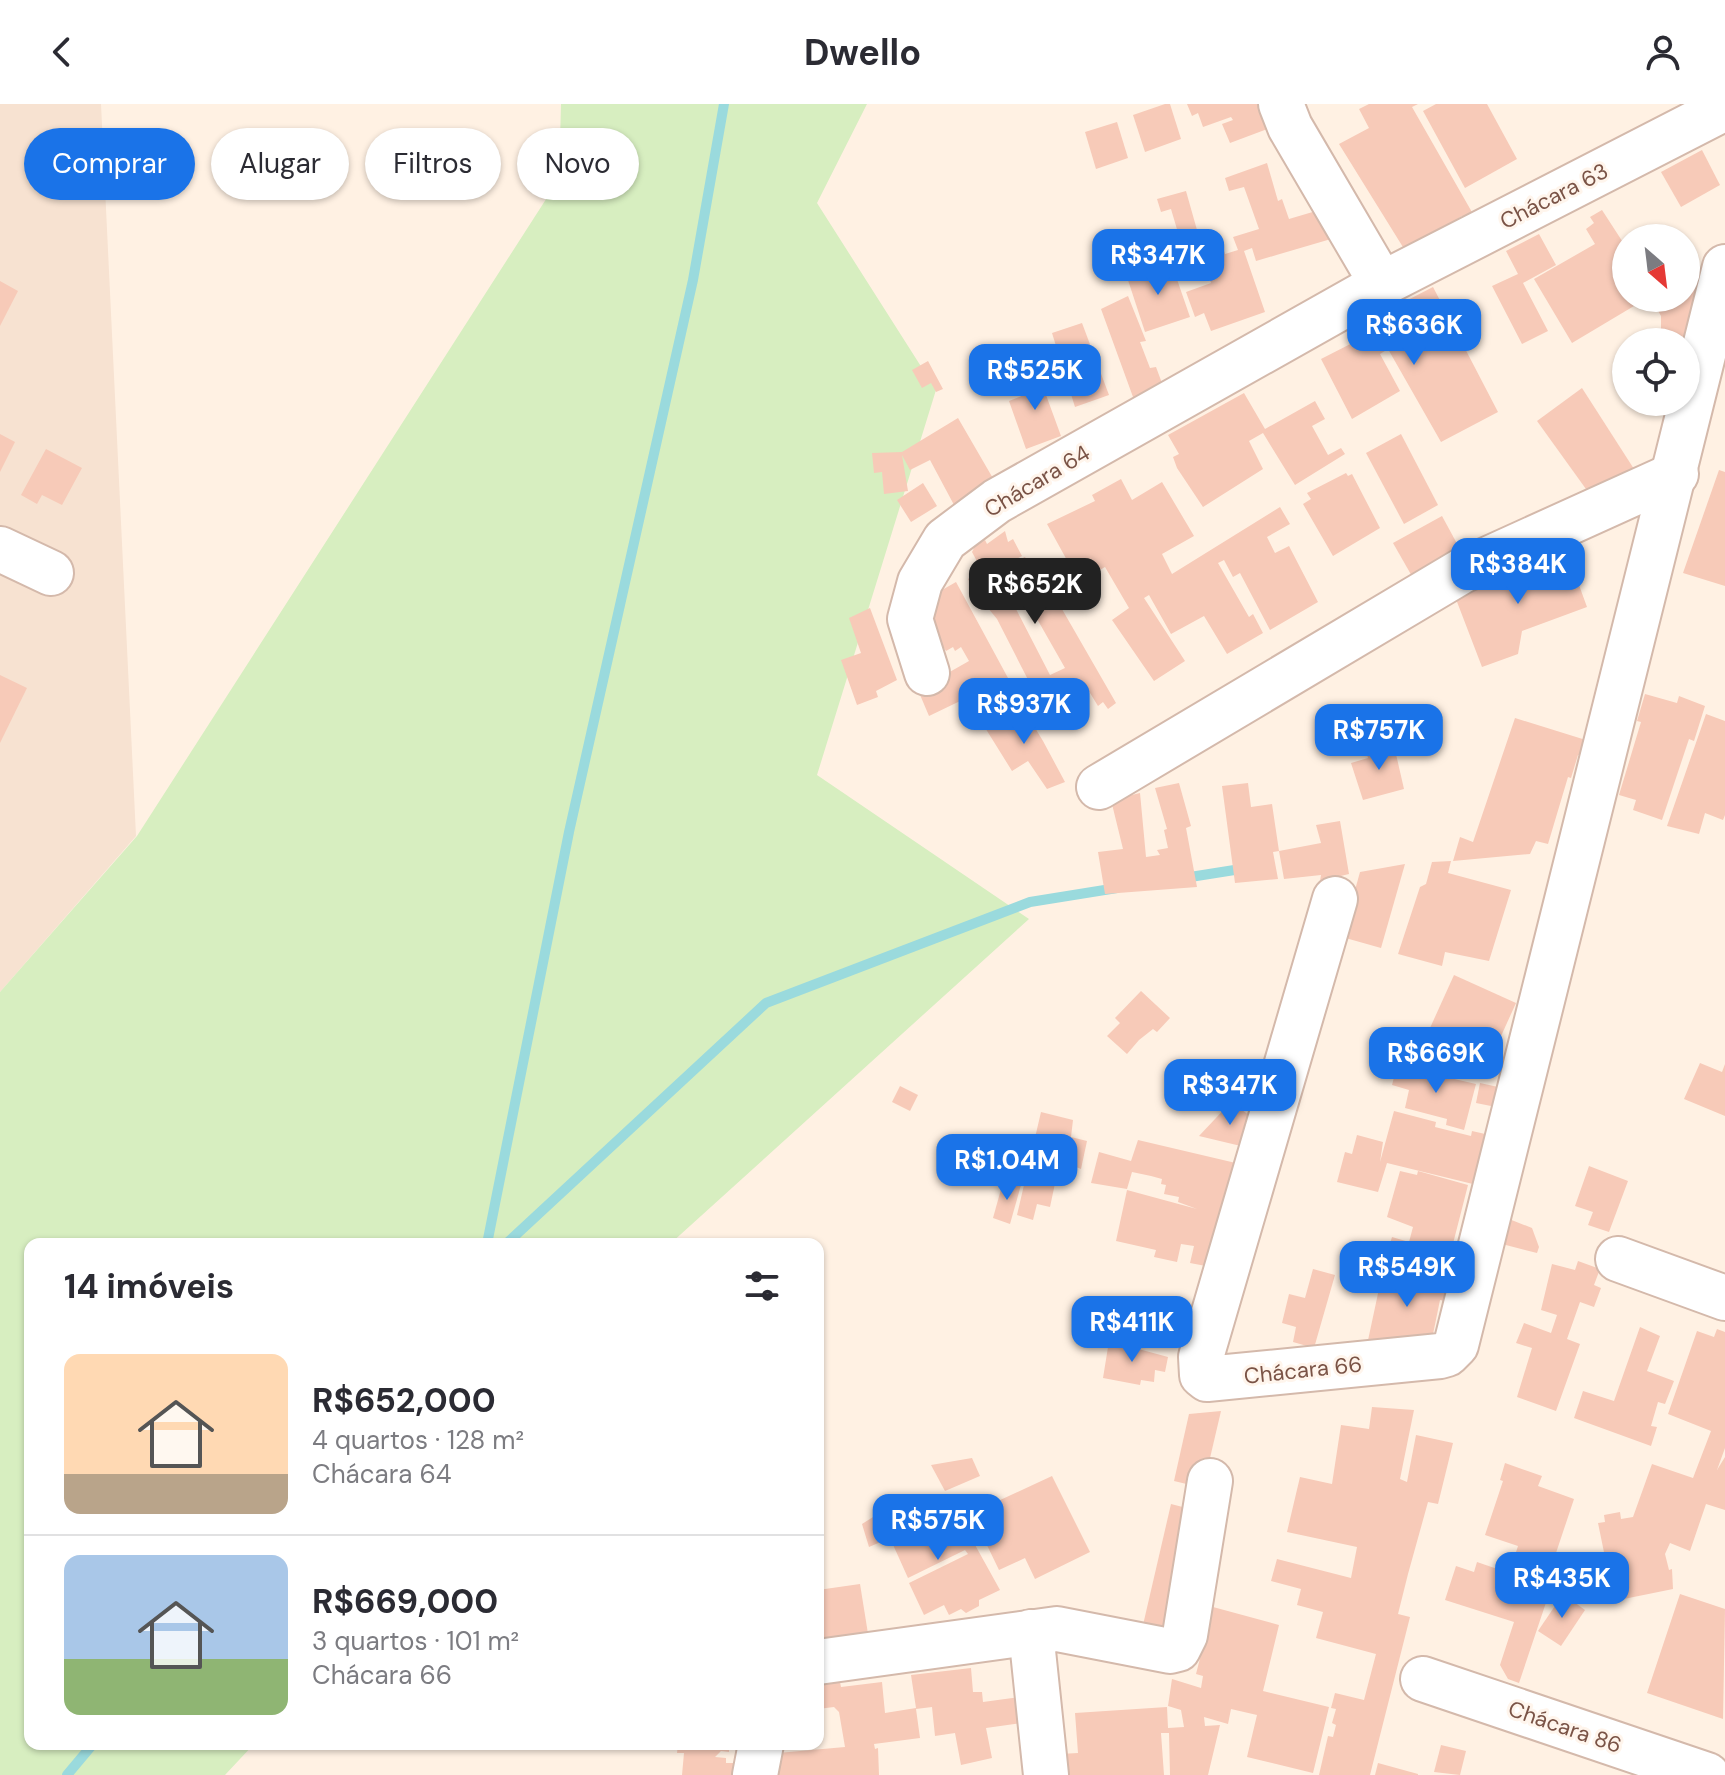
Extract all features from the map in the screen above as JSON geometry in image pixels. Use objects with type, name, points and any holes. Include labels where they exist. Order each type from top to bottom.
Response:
[{"type":"street","points":[[1281,104],[1290,127],[1382,284]]},
{"type":"street","name":"Chácara 63","points":[[1382,284],[1725,108]]},
{"type":"street","points":[[1099,787],[1462,571],[1676,474],[1725,267]]},
{"type":"street","name":"Chácara 64","points":[[927,673],[910,619],[920,582],[945,540],[997,501],[1382,284]]},
{"type":"street","name":"Chácara 66","points":[[1335,899],[1201,1357],[1202,1375],[1214,1380],[1440,1356],[1452,1351],[1676,474]]},
{"type":"street","points":[[0,549],[51,573]]},
{"type":"street","points":[[1618,1259],[1725,1298]]},
{"type":"street","points":[[824,1661],[1057,1629],[1170,1651],[1178,1649],[1183,1644],[1210,1481]]},
{"type":"street","points":[[1031,1632],[1046,1775]]},
{"type":"street","name":"Chácara 86","points":[[1423,1679],[1707,1775]]},
{"type":"street","points":[[755,1775],[760,1750]]},
{"type":"shaded area","points":[[0,104],[101,104],[102,128],[24,128],[24,200],[106,200],[136,836],[0,992]]},
{"type":"green space","points":[[561,104],[867,104],[817,203],[936,390],[817,775],[1029,919],[677,1238],[24,1238],[24,1750],[248,1750],[225,1775],[0,1775],[0,992],[137,836],[546,200],[639,200],[639,128],[560,128]]},
{"type":"building","points":[[1170,104],[1181,139],[1145,152],[1133,115]]},
{"type":"building","points":[[1187,104],[1270,104],[1278,125],[1230,143],[1222,124],[1233,120],[1231,117],[1203,127],[1198,113],[1192,116]]},
{"type":"building","points":[[1369,104],[1418,104],[1412,107],[1477,221],[1468,227],[1462,216],[1406,252],[1339,144],[1369,128],[1359,109]]},
{"type":"building","points":[[1436,104],[1487,104],[1517,159],[1465,188],[1423,111]]},
{"type":"building","points":[[1117,122],[1128,158],[1096,169],[1085,132]]},
{"type":"building","points":[[1702,150],[1720,185],[1681,207],[1661,172]]},
{"type":"building","points":[[1267,163],[1278,201],[1282,199],[1289,219],[1316,211],[1331,239],[1256,261],[1252,248],[1244,251],[1265,312],[1211,331],[1204,313],[1195,317],[1186,292],[1211,283],[1201,252],[1222,244],[1225,254],[1238,250],[1233,237],[1259,229],[1244,187],[1229,191],[1225,178]]},
{"type":"building","points":[[1186,191],[1197,230],[1179,236],[1171,209],[1161,212],[1157,199]]},
{"type":"building","points":[[1602,210],[1612,225],[1612,312],[1624,312],[1572,343],[1534,279],[1595,244],[1586,229],[1594,223],[1590,217]]},
{"type":"building","points":[[1539,234],[1556,265],[1523,283],[1548,331],[1522,344],[1492,286],[1518,274],[1506,251]]},
{"type":"building","points":[[1165,242],[1168,257],[1146,264],[1141,251]]},
{"type":"building","points":[[1171,262],[1190,317],[1145,332],[1127,277]]},
{"type":"building","points":[[0,281],[18,291],[0,326]]},
{"type":"building","points":[[1433,287],[1498,412],[1441,442],[1388,349],[1380,354],[1400,391],[1352,419],[1321,359],[1366,336],[1371,345],[1374,343],[1363,323]]},
{"type":"building","points":[[1700,292],[1706,302],[1699,328],[1661,328],[1659,312],[1700,312]]},
{"type":"building","points":[[1128,296],[1146,341],[1140,342],[1150,368],[1156,367],[1166,394],[1137,408],[1101,309]]},
{"type":"building","points":[[1082,323],[1109,395],[1075,407],[1052,333]]},
{"type":"building","points":[[928,361],[943,389],[936,392],[931,383],[922,388],[912,370]]},
{"type":"building","points":[[1034,362],[1061,436],[1026,449],[1009,401],[1034,391],[1022,366]]},
{"type":"building","points":[[1582,388],[1634,469],[1591,496],[1537,421]]},
{"type":"building","points":[[1244,393],[1265,429],[1315,401],[1325,419],[1312,426],[1328,455],[1341,448],[1345,454],[1295,485],[1263,433],[1249,441],[1263,469],[1203,507],[1177,468],[1173,457],[1179,454],[1168,435]]},
{"type":"building","points":[[958,418],[998,487],[961,518],[930,460],[910,470],[902,455],[908,491],[884,494],[882,472],[874,473],[872,453],[902,452]]},
{"type":"building","points":[[0,434],[15,442],[0,472]]},
{"type":"building","points":[[1401,434],[1438,505],[1404,524],[1366,453]]},
{"type":"building","points":[[46,449],[82,468],[62,505],[42,495],[37,504],[21,495]]},
{"type":"building","points":[[1719,470],[1725,472],[1725,586],[1683,573]]},
{"type":"building","points":[[1346,473],[1348,476],[1352,474],[1380,528],[1333,556],[1303,504],[1311,499],[1307,493]]},
{"type":"building","points":[[1121,479],[1132,500],[1162,482],[1194,536],[1162,554],[1172,574],[1280,507],[1290,524],[1267,537],[1275,553],[1289,546],[1318,602],[1270,630],[1240,573],[1233,577],[1224,560],[1218,563],[1249,617],[1253,614],[1263,633],[1227,654],[1204,616],[1171,634],[1149,595],[1144,598],[1185,661],[1154,681],[1112,620],[1129,608],[1105,567],[1079,582],[1047,524],[1095,501],[1092,495]]},
{"type":"building","points":[[923,483],[937,506],[911,522],[897,500]]},
{"type":"building","points":[[1442,516],[1461,551],[1413,578],[1393,543]]},
{"type":"building","points":[[1005,531],[1008,542],[1013,539],[1022,556],[1000,568],[1025,557],[1039,584],[1021,593],[1026,603],[1016,609],[1050,675],[1065,668],[1028,603],[1051,590],[1116,703],[1108,709],[1103,702],[1098,706],[1087,688],[1044,711],[997,619],[988,608],[991,606],[984,593],[978,597],[968,579],[981,569],[972,552],[975,546],[985,540],[987,544]]},
{"type":"building","points":[[1567,552],[1587,607],[1522,631],[1518,654],[1482,667],[1454,594]]},
{"type":"building","points":[[956,582],[1008,678],[929,716],[918,690],[969,661],[961,647],[955,651],[953,647],[946,651],[942,645],[938,648],[921,602]]},
{"type":"building","points":[[870,608],[897,680],[876,691],[878,697],[857,705],[841,660],[861,653],[849,618]]},
{"type":"building","points":[[0,675],[27,688],[0,743]]},
{"type":"building","points":[[1645,694],[1677,703],[1679,696],[1705,706],[1694,741],[1689,739],[1662,820],[1633,810],[1636,800],[1619,795],[1641,722],[1637,721]]},
{"type":"building","points":[[1021,705],[1065,782],[1047,789],[1028,761],[1012,771],[984,726]]},
{"type":"building","points":[[1706,714],[1725,721],[1725,815],[1723,820],[1705,813],[1699,834],[1667,826]]},
{"type":"building","points":[[1515,718],[1589,741],[1584,757],[1578,755],[1571,778],[1568,777],[1548,844],[1536,841],[1530,854],[1453,861],[1460,837],[1473,842]]},
{"type":"building","points":[[1393,741],[1404,789],[1363,800],[1351,763],[1368,758],[1365,748]]},
{"type":"building","points":[[1179,783],[1191,826],[1186,828],[1197,887],[1105,894],[1098,852],[1123,849],[1111,800],[1140,793],[1146,857],[1160,855],[1157,850],[1168,848],[1164,830],[1167,829],[1155,788]]},
{"type":"building","points":[[1248,783],[1251,807],[1272,804],[1279,851],[1273,852],[1278,879],[1235,883],[1222,786]]},
{"type":"building","points":[[1340,821],[1349,874],[1320,881],[1321,875],[1284,879],[1279,851],[1321,843],[1316,825]]},
{"type":"building","points":[[1451,861],[1448,873],[1511,890],[1489,961],[1445,952],[1442,966],[1398,954],[1420,887],[1426,884],[1432,862]]},
{"type":"building","points":[[1405,864],[1381,948],[1342,937],[1360,872]]},
{"type":"building","points":[[1454,975],[1516,1003],[1487,1067],[1425,1039]]},
{"type":"building","points":[[1141,991],[1170,1018],[1157,1032],[1153,1029],[1139,1040],[1127,1054],[1107,1036],[1120,1023],[1115,1018]]},
{"type":"building","points":[[1398,1062],[1415,1066],[1415,1070],[1476,1084],[1464,1130],[1446,1125],[1447,1119],[1405,1108],[1409,1090],[1392,1085]]},
{"type":"building","points":[[1700,1063],[1722,1072],[1725,1064],[1725,1116],[1684,1099]]},
{"type":"building","points":[[1480,1083],[1507,1089],[1501,1108],[1476,1103]]},
{"type":"building","points":[[900,1086],[918,1095],[910,1111],[892,1102]]},
{"type":"building","points":[[1231,1102],[1253,1118],[1245,1147],[1199,1136]]},
{"type":"building","points":[[1394,1111],[1436,1122],[1435,1127],[1471,1136],[1472,1131],[1494,1136],[1481,1186],[1387,1163],[1378,1192],[1337,1182],[1345,1152],[1352,1154],[1357,1135],[1383,1142],[1380,1162]]},
{"type":"building","points":[[1041,1112],[1073,1120],[1071,1137],[1087,1141],[1081,1169],[1076,1167],[1073,1178],[1057,1174],[1050,1207],[1037,1204],[1033,1220],[1017,1215]]},
{"type":"building","points":[[1138,1140],[1240,1164],[1211,1267],[1190,1263],[1194,1246],[1181,1244],[1177,1262],[1154,1257],[1156,1250],[1116,1241],[1127,1190],[1197,1209],[1178,1202],[1179,1197],[1164,1194],[1166,1185],[1161,1184],[1162,1179],[1151,1176],[1132,1172],[1127,1189],[1091,1183],[1099,1152],[1131,1161]]},
{"type":"building","points":[[1589,1166],[1628,1181],[1609,1232],[1588,1225],[1593,1212],[1575,1206]]},
{"type":"building","points":[[1400,1171],[1417,1175],[1418,1171],[1468,1185],[1446,1271],[1419,1264],[1416,1275],[1383,1267],[1392,1237],[1409,1242],[1413,1227],[1387,1217]]},
{"type":"building","points":[[1003,1182],[1021,1185],[1010,1224],[993,1218]]},
{"type":"building","points":[[1509,1219],[1532,1228],[1539,1247],[1537,1253],[1502,1244]]},
{"type":"building","points":[[1578,1261],[1600,1269],[1594,1285],[1601,1288],[1594,1307],[1580,1302],[1567,1339],[1580,1344],[1556,1411],[1517,1397],[1532,1348],[1516,1343],[1524,1323],[1551,1333],[1557,1315],[1541,1310],[1552,1264],[1575,1270]]},
{"type":"building","points":[[1313,1269],[1335,1275],[1314,1348],[1293,1342],[1296,1327],[1282,1323],[1289,1294],[1305,1298]]},
{"type":"building","points":[[1383,1270],[1455,1285],[1451,1302],[1440,1300],[1431,1344],[1402,1337],[1400,1347],[1367,1345]]},
{"type":"building","points":[[1640,1327],[1660,1336],[1647,1371],[1674,1381],[1665,1404],[1658,1402],[1651,1426],[1657,1427],[1651,1446],[1574,1418],[1583,1391],[1614,1401]]},
{"type":"building","points":[[1717,1329],[1725,1332],[1725,1448],[1717,1470],[1725,1457],[1725,1510],[1706,1504],[1690,1551],[1670,1543],[1665,1554],[1669,1570],[1672,1569],[1673,1589],[1614,1601],[1598,1523],[1605,1522],[1604,1515],[1620,1512],[1621,1519],[1633,1517],[1652,1464],[1693,1478],[1711,1431],[1668,1414],[1697,1331],[1714,1337]]},
{"type":"building","points":[[1109,1341],[1168,1357],[1165,1372],[1155,1370],[1154,1382],[1141,1380],[1140,1385],[1103,1378]]},
{"type":"building","points":[[1372,1407],[1414,1410],[1400,1479],[1407,1482],[1416,1435],[1453,1443],[1438,1504],[1428,1502],[1398,1614],[1410,1617],[1370,1775],[1319,1775],[1328,1736],[1333,1737],[1336,1725],[1332,1723],[1336,1709],[1331,1708],[1335,1693],[1364,1700],[1376,1654],[1316,1638],[1323,1612],[1297,1605],[1301,1589],[1271,1581],[1277,1559],[1351,1578],[1357,1547],[1287,1532],[1300,1477],[1332,1484],[1341,1425],[1369,1429]]},
{"type":"building","points":[[1221,1411],[1203,1488],[1174,1481],[1189,1414]]},
{"type":"building","points":[[972,1458],[980,1476],[945,1491],[931,1465]]},
{"type":"building","points":[[1505,1463],[1542,1476],[1538,1486],[1574,1499],[1555,1556],[1561,1558],[1519,1683],[1508,1679],[1500,1665],[1514,1622],[1445,1600],[1456,1566],[1474,1572],[1477,1562],[1509,1573],[1518,1546],[1485,1535],[1503,1481],[1500,1480]]},
{"type":"building","points":[[1052,1476],[1090,1552],[1035,1579],[1025,1558],[999,1570],[969,1508],[996,1496],[998,1501]]},
{"type":"building","points":[[1171,1504],[1198,1511],[1172,1632],[1143,1625]]},
{"type":"building","points":[[947,1508],[957,1528],[964,1525],[1000,1590],[979,1600],[979,1606],[966,1613],[961,1609],[949,1615],[944,1605],[924,1615],[909,1583],[968,1554],[965,1550],[908,1578],[890,1538],[869,1547],[862,1524],[881,1512],[890,1535]]},
{"type":"building","points":[[860,1584],[869,1640],[824,1646],[824,1589]]},
{"type":"building","points":[[1563,1594],[1585,1610],[1561,1646],[1538,1631]]},
{"type":"building","points":[[1680,1594],[1725,1609],[1723,1719],[1647,1693]]},
{"type":"building","points":[[1213,1607],[1279,1625],[1263,1691],[1329,1707],[1313,1773],[1247,1757],[1257,1715],[1231,1709],[1228,1724],[1204,1717],[1205,1726],[1220,1725],[1208,1775],[1170,1775],[1169,1733],[1161,1733],[1164,1775],[1062,1775],[1060,1754],[1078,1753],[1075,1713],[1167,1707],[1168,1728],[1184,1727],[1181,1710],[1168,1706],[1172,1679],[1201,1688],[1203,1676],[1196,1674]]},
{"type":"building","points":[[971,1668],[973,1692],[982,1692],[983,1702],[1019,1697],[1022,1723],[986,1728],[992,1758],[961,1765],[955,1733],[935,1736],[932,1707],[916,1709],[920,1738],[874,1744],[875,1749],[878,1748],[879,1775],[774,1775],[778,1753],[845,1747],[839,1712],[834,1707],[824,1708],[824,1683],[840,1682],[841,1687],[882,1682],[885,1713],[916,1708],[911,1675]]},
{"type":"building","points":[[1441,1745],[1466,1751],[1460,1775],[1434,1772]]},
{"type":"building","points":[[677,1750],[729,1750],[721,1751],[715,1757],[726,1758],[726,1763],[747,1763],[745,1775],[682,1775],[684,1753],[677,1753]]},
{"type":"building","points":[[1378,1763],[1418,1774],[1418,1775],[1375,1775]]},
{"type":"waterway","points":[[488,1238],[569,832],[693,280],[724,104]]},
{"type":"waterway","points":[[1184,878],[1247,868]]},
{"type":"waterway","points":[[512,1238],[766,1003],[1030,902],[1117,888]]},
{"type":"waterway","points":[[67,1775],[88,1750]]}]
